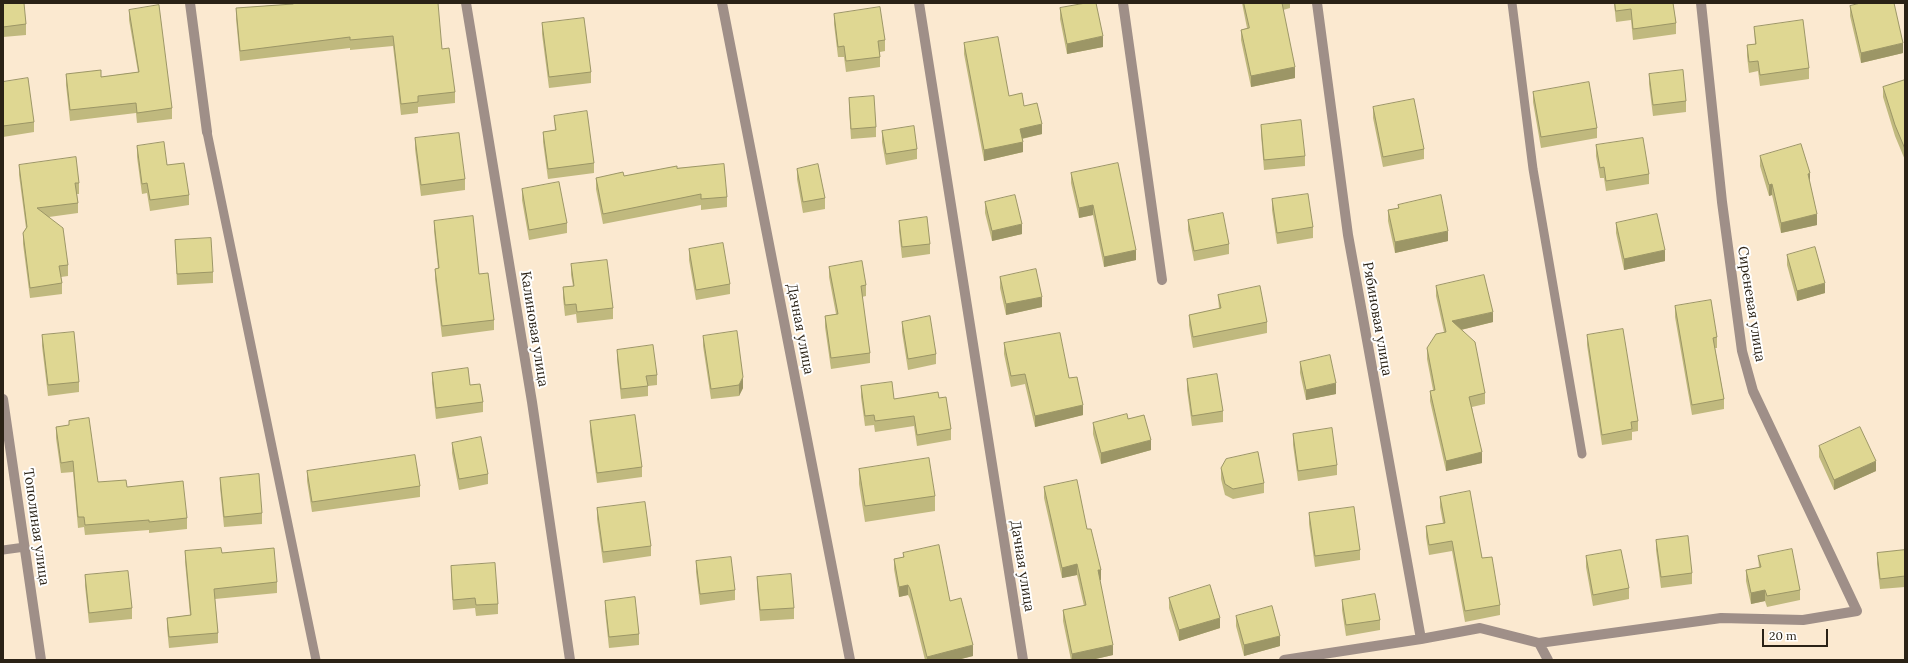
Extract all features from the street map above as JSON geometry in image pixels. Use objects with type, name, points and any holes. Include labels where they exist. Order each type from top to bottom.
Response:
[{"type":"street","points":[[190,3],[207,132]]},
{"type":"street","name":"Калиновая улица","points":[[466,3],[532,402],[570,660]]},
{"type":"street","name":"Дачная улица","points":[[722,3],[850,660]]},
{"type":"street","name":"Дачная улица","points":[[919,3],[1023,660]]},
{"type":"street","points":[[1123,3],[1162,280]]},
{"type":"street","name":"Рябиновая улица","points":[[1317,3],[1348,235],[1421,639]]},
{"type":"street","name":"Сиреневая улица","points":[[1539,643],[1721,618],[1803,620],[1857,611],[1753,390],[1742,351],[1722,202],[1701,3]]},
{"type":"street","name":"Тополиная улица","points":[[3,399],[41,660]]},
{"type":"street","points":[[1284,660],[1421,639],[1480,628],[1539,643],[1548,660]]},
{"type":"lane","points":[[1512,3],[1533,169],[1582,454]]},
{"type":"lane","points":[[207,132],[316,660]]},
{"type":"lane","points":[[3,550],[25,547]]},
{"type":"building","points":[[3,3],[24,3],[26,24],[3,27]]},
{"type":"building","points":[[293,3],[438,3],[442,49],[449,48],[455,92],[418,96],[418,102],[401,104],[393,36],[350,40],[350,37],[240,51],[236,8]]},
{"type":"building","points":[[1086,3],[1096,3],[1103,36],[1067,44],[1060,8]]},
{"type":"building","points":[[1244,3],[1282,3],[1295,67],[1251,76],[1241,30],[1249,28]]},
{"type":"building","points":[[1615,3],[1673,3],[1676,23],[1633,29],[1631,9],[1616,11]]},
{"type":"building","points":[[1861,3],[1894,3],[1903,43],[1861,53],[1850,6]]},
{"type":"building","points":[[159,5],[172,108],[137,113],[136,103],[70,110],[66,74],[101,70],[101,77],[139,72],[129,10]]},
{"type":"building","points":[[880,7],[885,40],[878,41],[880,57],[846,61],[844,46],[838,47],[834,14]]},
{"type":"building","points":[[584,18],[591,72],[549,77],[542,23]]},
{"type":"building","points":[[1803,20],[1809,68],[1760,75],[1758,61],[1749,62],[1747,45],[1756,44],[1754,27]]},
{"type":"building","points":[[998,37],[1009,96],[1022,93],[1024,106],[1037,103],[1042,124],[1020,129],[1023,142],[984,150],[964,43]]},
{"type":"building","points":[[1683,70],[1686,101],[1653,105],[1649,74]]},
{"type":"building","points":[[28,78],[34,122],[3,126],[3,82]]},
{"type":"building","points":[[1905,80],[1905,149],[1895,125],[1883,87]]},
{"type":"building","points":[[1589,82],[1597,128],[1541,137],[1533,92]]},
{"type":"building","points":[[874,96],[876,127],[851,129],[849,98]]},
{"type":"building","points":[[1414,99],[1424,149],[1383,157],[1373,107]]},
{"type":"building","points":[[587,111],[594,163],[548,169],[543,132],[556,130],[554,116]]},
{"type":"building","points":[[1301,120],[1305,156],[1264,160],[1261,125]]},
{"type":"building","points":[[914,126],[917,149],[886,154],[882,131]]},
{"type":"building","points":[[459,133],[465,179],[421,185],[415,138]]},
{"type":"building","points":[[1643,138],[1649,174],[1606,181],[1604,167],[1600,168],[1596,145]]},
{"type":"building","points":[[164,142],[167,165],[184,163],[189,195],[150,200],[147,183],[142,184],[137,146]]},
{"type":"building","points":[[1801,144],[1810,173],[1808,174],[1817,214],[1781,223],[1772,184],[1769,185],[1760,156]]},
{"type":"building","points":[[76,157],[79,183],[75,183],[78,203],[37,208],[63,228],[68,265],[59,266],[62,283],[30,288],[23,233],[27,227],[19,165]]},
{"type":"building","points":[[1118,163],[1136,250],[1104,257],[1093,205],[1079,208],[1071,173]]},
{"type":"building","points":[[724,164],[727,197],[701,199],[701,194],[603,214],[596,178],[623,172],[624,176],[677,166],[677,168]]},
{"type":"building","points":[[818,164],[825,198],[803,202],[797,169]]},
{"type":"building","points":[[559,182],[567,223],[529,230],[522,189]]},
{"type":"building","points":[[1308,194],[1313,227],[1277,233],[1272,199]]},
{"type":"building","points":[[1015,195],[1022,224],[992,231],[985,202]]},
{"type":"building","points":[[1441,195],[1448,231],[1395,242],[1388,210],[1399,208],[1398,205]]},
{"type":"building","points":[[1223,213],[1229,244],[1194,251],[1188,220]]},
{"type":"building","points":[[1657,214],[1665,250],[1624,259],[1616,223]]},
{"type":"building","points":[[473,216],[479,274],[488,273],[494,320],[442,326],[435,269],[439,268],[434,221]]},
{"type":"building","points":[[927,217],[930,244],[902,247],[899,221]]},
{"type":"building","points":[[211,238],[213,272],[177,274],[175,240]]},
{"type":"building","points":[[723,243],[730,284],[696,290],[689,249]]},
{"type":"building","points":[[1815,247],[1825,283],[1797,291],[1787,255]]},
{"type":"building","points":[[607,260],[613,308],[577,312],[576,304],[565,305],[563,287],[574,286],[571,264]]},
{"type":"building","points":[[862,261],[866,285],[861,286],[870,353],[831,358],[825,316],[838,314],[829,267]]},
{"type":"building","points":[[1036,269],[1042,297],[1006,304],[1000,277]]},
{"type":"building","points":[[1484,275],[1493,312],[1452,321],[1475,342],[1485,393],[1469,397],[1482,452],[1446,461],[1430,391],[1435,390],[1427,348],[1436,334],[1446,332],[1436,286]]},
{"type":"building","points":[[1260,286],[1267,322],[1193,337],[1189,315],[1221,308],[1218,295]]},
{"type":"building","points":[[1711,300],[1717,337],[1713,338],[1724,399],[1692,405],[1675,306]]},
{"type":"building","points":[[930,316],[936,354],[908,359],[902,322]]},
{"type":"building","points":[[1623,329],[1638,421],[1631,422],[1632,429],[1602,435],[1587,335]]},
{"type":"building","points":[[737,331],[743,377],[739,385],[711,389],[703,336]]},
{"type":"building","points":[[74,332],[79,382],[48,385],[42,335]]},
{"type":"building","points":[[1060,333],[1069,378],[1077,377],[1083,405],[1035,416],[1025,374],[1011,376],[1004,343]]},
{"type":"building","points":[[653,345],[657,375],[646,376],[648,386],[621,389],[617,350]]},
{"type":"building","points":[[1330,355],[1336,383],[1306,390],[1300,362]]},
{"type":"building","points":[[468,368],[470,385],[480,384],[483,402],[436,408],[432,373]]},
{"type":"building","points":[[1217,374],[1223,411],[1192,416],[1187,379]]},
{"type":"building","points":[[892,382],[894,399],[938,392],[939,398],[946,397],[951,429],[917,435],[914,416],[875,421],[874,415],[865,416],[861,386]]},
{"type":"building","points":[[1127,414],[1128,419],[1144,415],[1151,440],[1101,453],[1093,423]]},
{"type":"building","points":[[635,415],[642,467],[597,473],[590,421]]},
{"type":"building","points":[[89,418],[98,482],[126,480],[127,487],[183,481],[187,518],[149,522],[149,520],[85,525],[84,517],[78,517],[73,461],[61,463],[56,427],[69,425],[69,421]]},
{"type":"building","points":[[1860,427],[1876,461],[1834,480],[1819,446]]},
{"type":"building","points":[[1332,428],[1337,465],[1298,471],[1293,434]]},
{"type":"building","points":[[481,437],[488,474],[459,479],[452,443]]},
{"type":"building","points":[[1258,452],[1264,483],[1233,489],[1225,484],[1221,468],[1226,459]]},
{"type":"building","points":[[415,455],[420,486],[312,502],[307,471]]},
{"type":"building","points":[[929,458],[935,496],[865,506],[859,469]]},
{"type":"building","points":[[259,474],[262,513],[224,517],[220,478]]},
{"type":"building","points":[[1077,480],[1087,529],[1091,529],[1101,570],[1098,570],[1113,645],[1072,654],[1063,610],[1086,605],[1077,564],[1062,568],[1044,487]]},
{"type":"building","points":[[1470,491],[1482,558],[1492,557],[1500,605],[1465,611],[1452,541],[1429,545],[1426,526],[1445,523],[1440,497]]},
{"type":"building","points":[[645,502],[651,546],[603,552],[597,508]]},
{"type":"building","points":[[1354,507],[1360,550],[1315,556],[1309,513]]},
{"type":"building","points":[[1688,536],[1692,573],[1661,577],[1656,540]]},
{"type":"building","points":[[939,545],[950,601],[961,598],[973,645],[927,657],[910,589],[908,585],[899,587],[894,559],[904,557],[903,553]]},
{"type":"building","points":[[221,548],[222,553],[274,548],[277,582],[214,589],[218,633],[169,637],[167,618],[191,615],[185,551]]},
{"type":"building","points":[[1792,549],[1800,590],[1767,596],[1765,590],[1751,593],[1746,570],[1761,567],[1758,556]]},
{"type":"building","points":[[1621,550],[1629,588],[1593,595],[1586,556]]},
{"type":"building","points":[[1905,550],[1905,576],[1880,579],[1877,553]]},
{"type":"building","points":[[731,557],[735,590],[700,594],[696,561]]},
{"type":"building","points":[[495,563],[498,604],[476,605],[475,598],[453,600],[451,566]]},
{"type":"building","points":[[128,571],[132,608],[89,613],[85,575]]},
{"type":"building","points":[[791,574],[794,608],[760,610],[757,577]]},
{"type":"building","points":[[1210,585],[1220,618],[1179,630],[1169,598]]},
{"type":"building","points":[[1375,594],[1380,620],[1346,625],[1342,600]]},
{"type":"building","points":[[635,597],[639,634],[609,637],[605,601]]},
{"type":"building","points":[[1272,606],[1280,636],[1244,645],[1236,616]]}]
